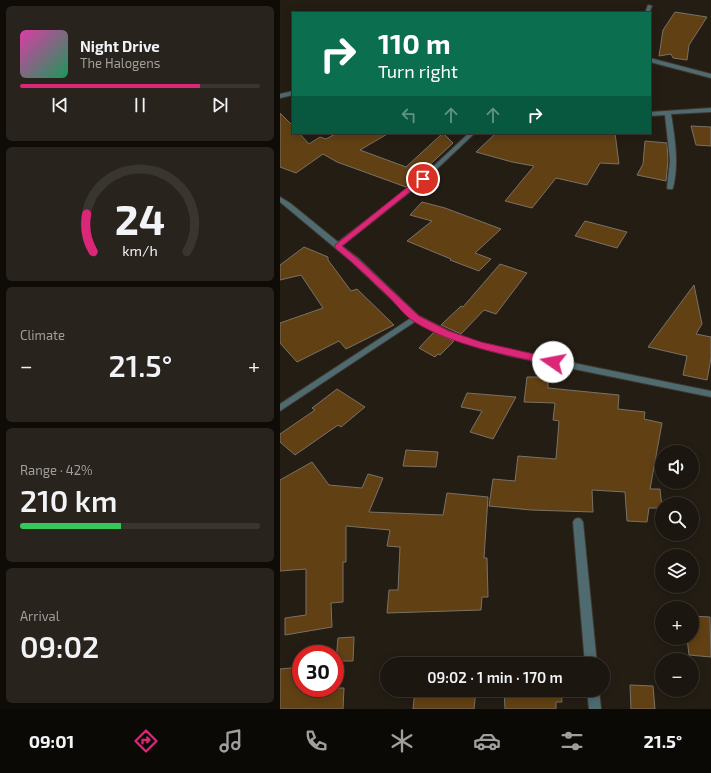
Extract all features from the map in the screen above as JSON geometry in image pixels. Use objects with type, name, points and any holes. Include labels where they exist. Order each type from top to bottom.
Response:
[{"type":"street","points":[[647,12],[650,6]]},
{"type":"street","points":[[651,60],[711,76]]},
{"type":"street","points":[[280,96],[292,93]]},
{"type":"street","points":[[651,114],[711,110]]},
{"type":"street","points":[[668,114],[675,158],[673,178],[670,188]]},
{"type":"street","points":[[338,246],[423,179],[471,134]]},
{"type":"street","points":[[280,199],[355,260],[416,318],[446,333],[479,345],[510,353],[711,394]]},
{"type":"street","points":[[280,408],[416,318]]},
{"type":"street","points":[[578,522],[590,657]]},
{"type":"street","points":[[594,697],[595,709]]},
{"type":"building","points":[[675,12],[707,17],[689,45],[687,60],[673,58],[671,54],[659,56],[663,30]]},
{"type":"building","points":[[280,113],[292,125],[292,134],[300,134],[309,144],[320,137],[326,139],[335,134],[387,134],[360,150],[406,167],[442,134],[444,134],[453,143],[406,187],[337,162],[323,154],[296,173],[280,167]]},
{"type":"building","points":[[691,126],[711,127],[711,146],[696,145]]},
{"type":"building","points":[[495,134],[615,134],[619,164],[600,163],[587,185],[556,178],[532,208],[505,201],[534,166],[512,162],[476,152]]},
{"type":"building","points":[[645,141],[667,143],[668,160],[666,181],[637,175],[643,164]]},
{"type":"building","points":[[422,202],[445,208],[501,229],[475,253],[491,259],[479,271],[407,241],[432,221],[410,215]]},
{"type":"building","points":[[585,221],[627,232],[617,248],[575,236]]},
{"type":"building","points":[[304,247],[328,257],[328,260],[351,291],[357,289],[394,325],[346,349],[339,341],[297,362],[280,343],[280,323],[323,308],[301,275],[280,280],[280,265]]},
{"type":"building","points":[[500,264],[527,273],[496,314],[484,310],[461,334],[441,325],[461,306],[463,307]]},
{"type":"building","points":[[694,285],[702,324],[696,334],[711,337],[711,358],[707,380],[683,375],[687,356],[648,347]]},
{"type":"building","points":[[434,332],[454,341],[440,355],[438,354],[435,357],[419,348]]},
{"type":"building","points":[[527,377],[548,377],[548,388],[619,395],[618,409],[645,412],[644,419],[662,423],[658,445],[655,445],[655,462],[650,489],[660,489],[661,497],[655,497],[655,508],[649,508],[647,522],[627,521],[625,492],[592,490],[593,512],[531,510],[489,506],[493,479],[515,481],[518,456],[556,459],[559,421],[553,420],[555,403],[524,402]]},
{"type":"building","points":[[337,389],[365,407],[341,427],[338,425],[295,455],[280,442],[280,434],[315,410],[312,408]]},
{"type":"building","points":[[467,393],[516,397],[493,439],[470,432],[482,411],[461,407]]},
{"type":"building","points":[[406,450],[438,452],[436,467],[403,466]]},
{"type":"building","points":[[312,462],[329,485],[362,488],[368,474],[383,478],[369,512],[443,515],[447,493],[488,497],[484,558],[487,558],[488,597],[482,597],[481,610],[387,613],[389,590],[398,590],[400,547],[387,546],[390,530],[346,526],[346,562],[343,562],[343,602],[331,603],[332,627],[285,635],[285,618],[306,615],[306,569],[280,571],[280,480]]},
{"type":"building","points":[[699,616],[710,617],[711,657],[699,656],[699,653],[689,653],[688,645],[699,645]]},
{"type":"building","points":[[354,637],[353,661],[344,661],[344,645],[337,645],[338,638]]},
{"type":"building","points":[[292,668],[292,697],[344,697],[343,709],[280,709],[280,669]]},
{"type":"building","points":[[630,685],[653,686],[655,709],[631,709]]},
{"type":"building","points":[[414,697],[475,697],[474,709],[413,709]]},
{"type":"building","points":[[504,697],[562,697],[562,702],[556,702],[556,709],[505,709]]},
{"type":"route","points":[[423,179],[338,246],[355,260],[416,318],[446,333],[479,345],[553,362]]}]
